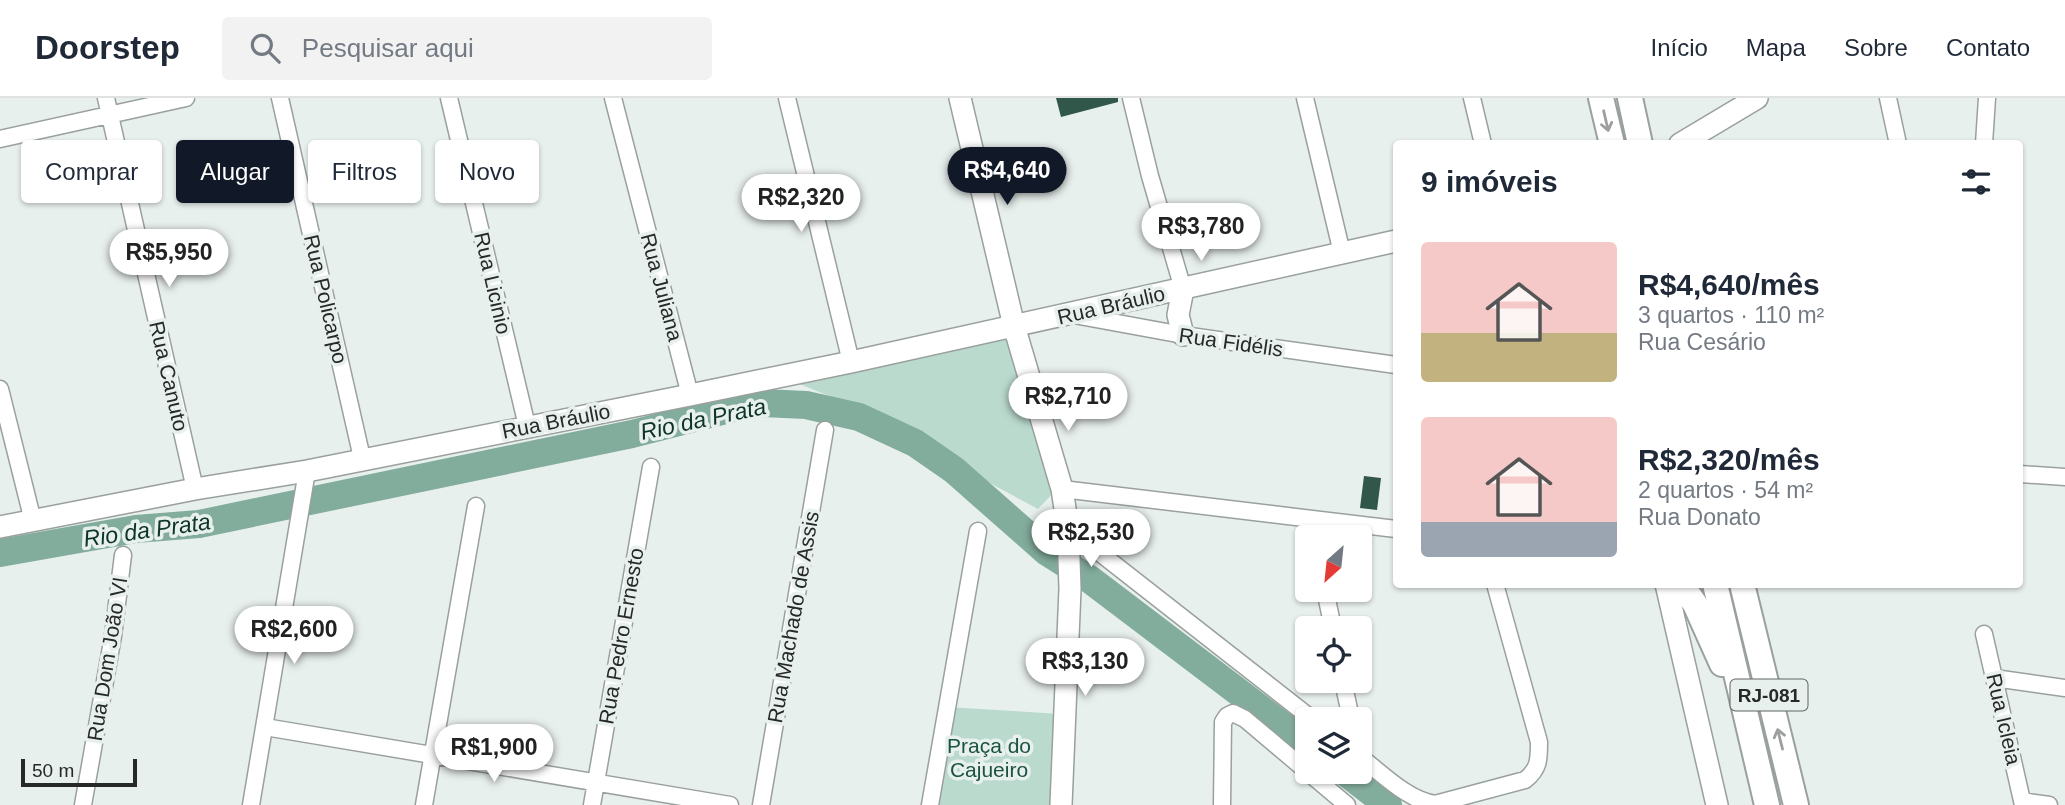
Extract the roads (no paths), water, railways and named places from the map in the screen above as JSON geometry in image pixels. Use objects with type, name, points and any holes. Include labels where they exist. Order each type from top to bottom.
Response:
[{"type":"main road","points":[[1601,98],[1611,140]]},
{"type":"main road","points":[[1630,98],[1640,140]]},
{"type":"main road","points":[[1684,588],[1695,604],[1746,716]]},
{"type":"main road","name":"RJ-081","points":[[1716,588],[1767,805]]},
{"type":"main road","name":"RJ-081","points":[[1743,588],[1796,805]]},
{"type":"street","name":"Rua Canuto","points":[[106,98],[195,489]]},
{"type":"street","points":[[0,139],[186,98]]},
{"type":"street","name":"Rua Policarpo","points":[[280,98],[362,458]]},
{"type":"street","name":"Rua Licinio","points":[[449,98],[527,426]]},
{"type":"street","name":"Rua Juliana","points":[[613,98],[690,395]]},
{"type":"street","points":[[787,98],[851,362]]},
{"type":"street","points":[[960,98],[1014,326],[1062,489],[1069,539],[1070,589],[1061,805]]},
{"type":"street","points":[[1131,98],[1150,176],[1183,289],[1178,315],[1183,335]]},
{"type":"street","points":[[1305,98],[1342,253]]},
{"type":"street","points":[[1472,98],[1482,140]]},
{"type":"street","points":[[1687,140],[1757,98]]},
{"type":"street","points":[[1888,98],[1897,140]]},
{"type":"street","points":[[1984,140],[1987,98]]},
{"type":"street","name":"Rua Bráulio","points":[[0,527],[195,489],[305,481],[362,458],[851,362],[1393,242]]},
{"type":"street","name":"Rua Fidélis","points":[[1067,314],[1183,335],[1393,365]]},
{"type":"street","points":[[0,389],[33,521]]},
{"type":"street","name":"Rua Machado de Assis","points":[[761,805],[825,430]]},
{"type":"street","name":"Rua Pedro Ernesto","points":[[592,805],[651,467]]},
{"type":"street","points":[[2023,474],[2065,477]]},
{"type":"street","points":[[251,805],[305,481]]},
{"type":"street","points":[[1062,489],[1393,529]]},
{"type":"street","points":[[424,805],[476,506]]},
{"type":"street","points":[[1311,519],[1312,525]]},
{"type":"street","points":[[930,805],[978,531]]},
{"type":"street","points":[[1069,539],[1296,707]]},
{"type":"street","name":"Rua Dom João VI","points":[[83,805],[113,636],[123,555]]},
{"type":"street","points":[[1372,766],[1403,790],[1428,803],[1442,803],[1525,780],[1535,772],[1539,760],[1539,742],[1497,588]]},
{"type":"street","points":[[1667,588],[1717,805]]},
{"type":"street","name":"Rua Icleia","points":[[1984,634],[2023,803]]},
{"type":"street","points":[[1994,678],[2065,688]]},
{"type":"street","points":[[1222,805],[1223,722],[1233,713],[1245,719],[1347,805]]},
{"type":"street","points":[[265,727],[730,805]]},
{"type":"street","points":[[2023,803],[2049,805]]},
{"type":"waterway","name":"Rio da Prata","points":[[0,553],[136,529],[199,524],[632,434],[734,408],[762,403],[806,405],[859,417],[915,443],[954,470],[1047,552],[1088,578],[1295,735]]},
{"type":"waterway","name":"Rio da Prata","points":[[1361,784],[1388,805]]},
{"type":"park label","name":"Praça do Cajueiro","points":[[989,757]]}]
